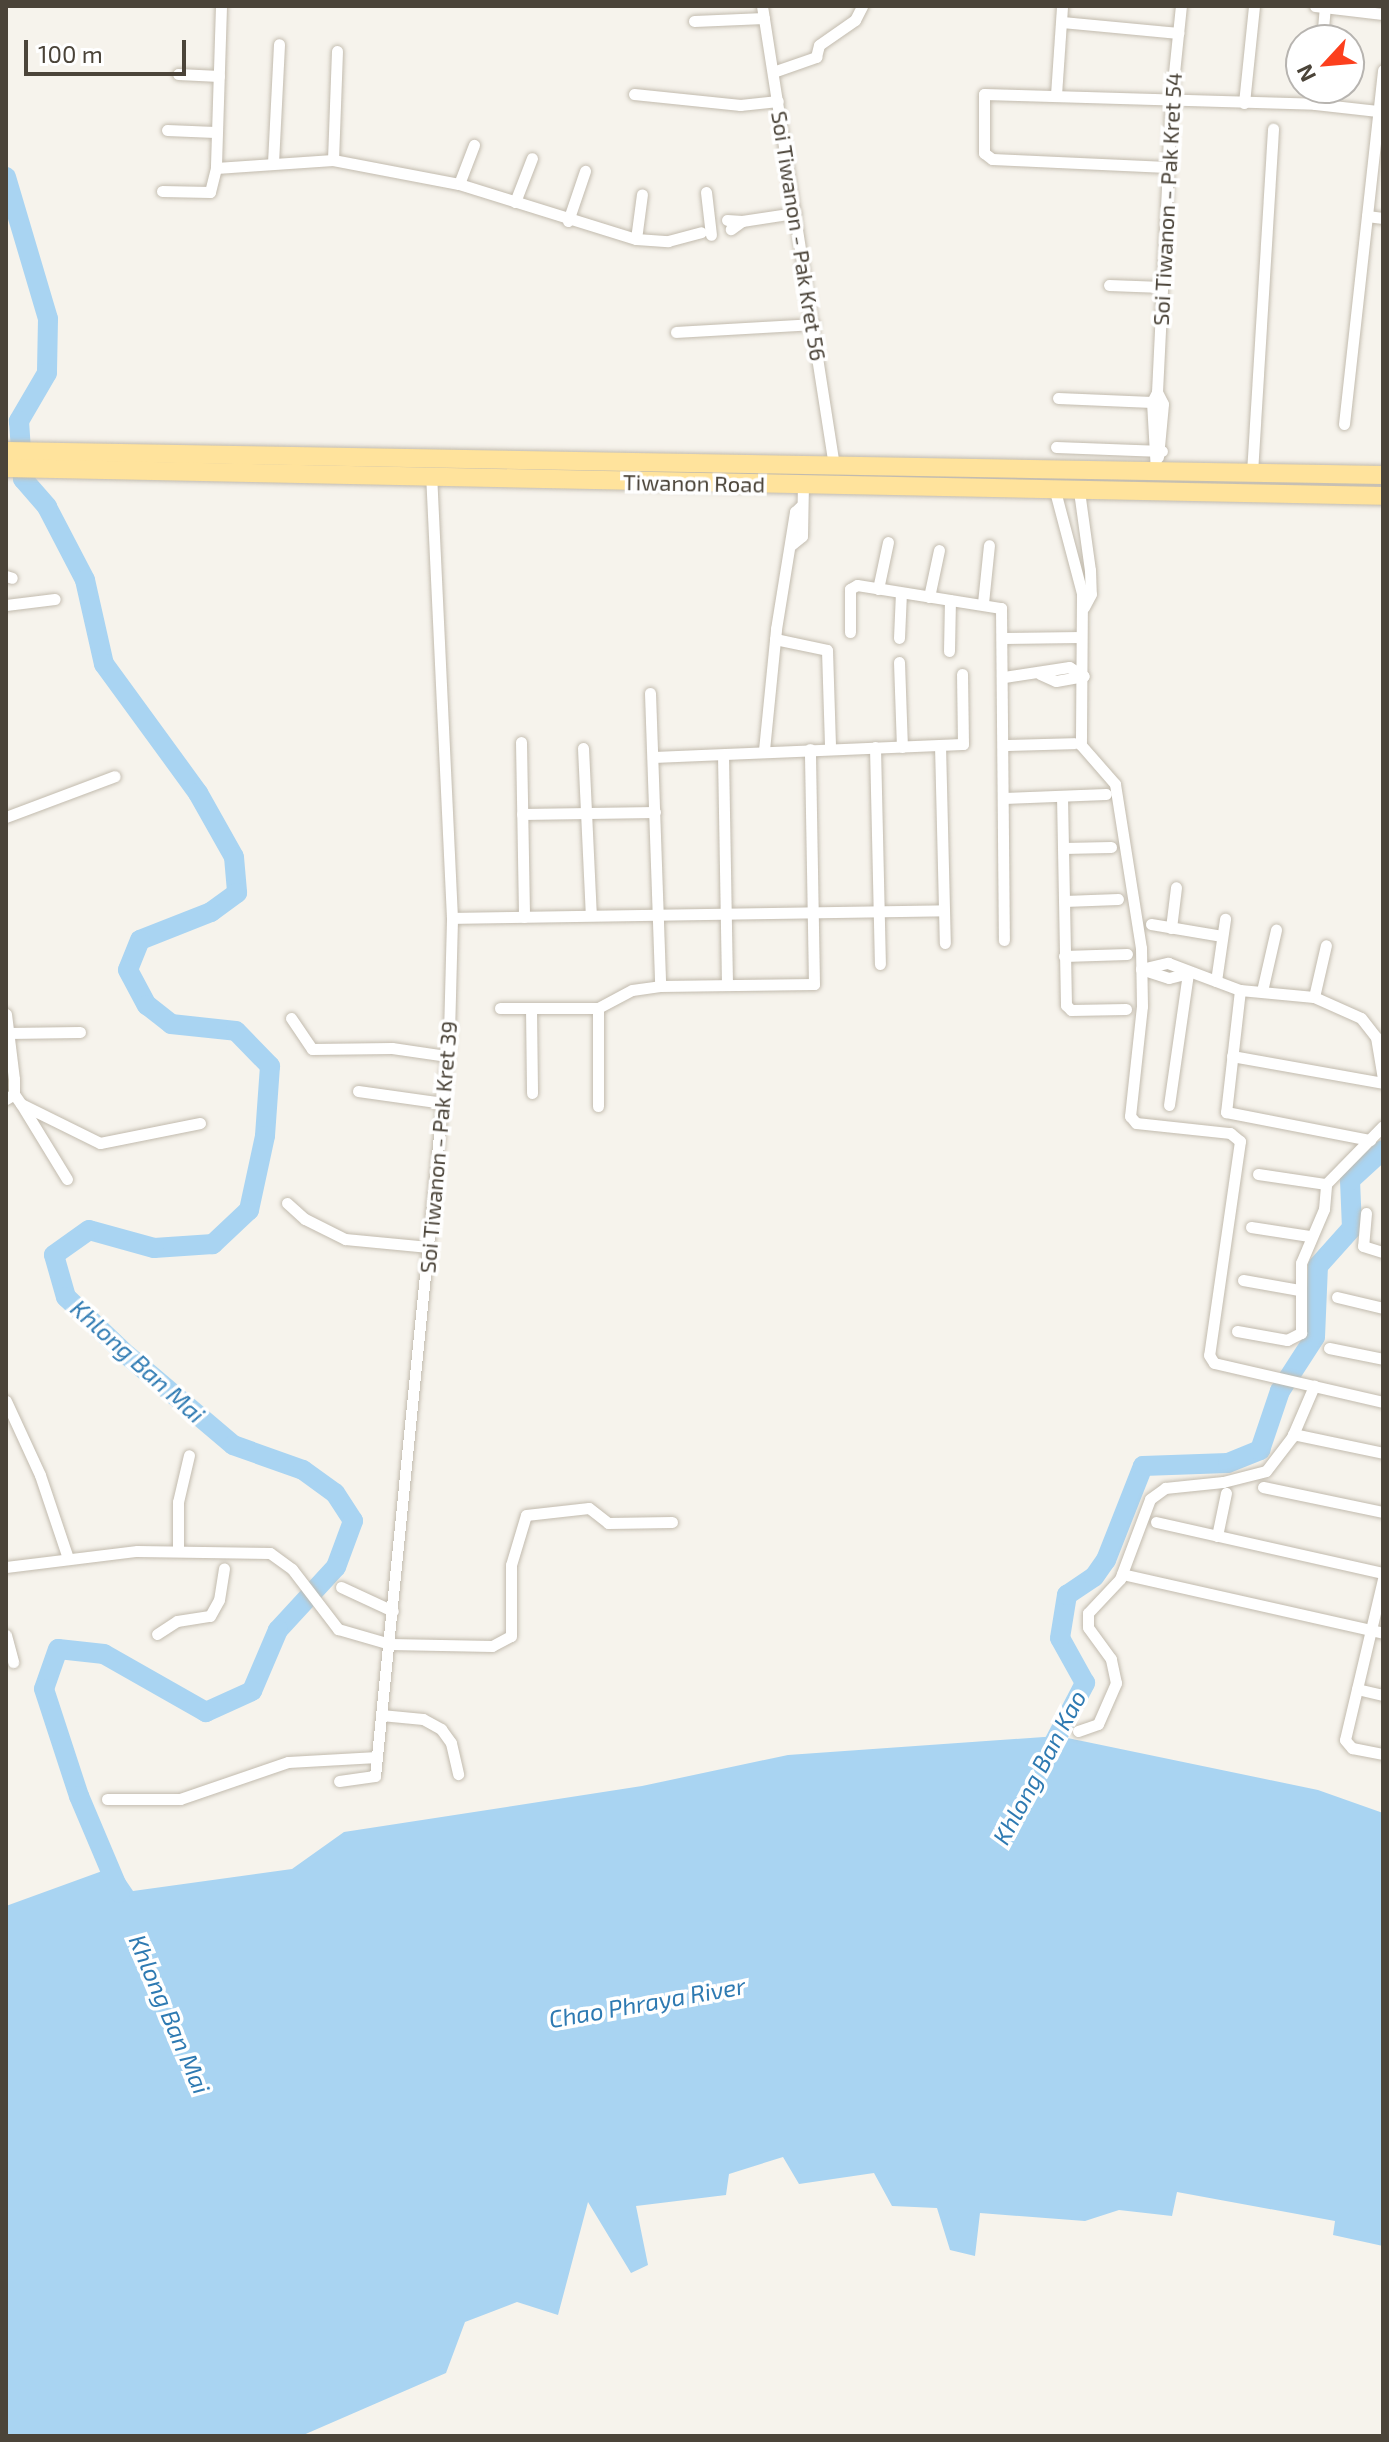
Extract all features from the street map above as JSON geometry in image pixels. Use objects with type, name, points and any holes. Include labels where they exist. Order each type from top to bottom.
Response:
[{"type":"main road","name":"Tiwanon Road","points":[[6,451],[57,460],[431,477],[1383,496]]},
{"type":"main road","name":"Tiwanon Road","points":[[6,468],[57,460],[431,457],[834,466],[1156,458],[1252,473],[1383,475]]},
{"type":"main road","points":[[1310,494],[1311,474]]},
{"type":"street","points":[[162,191],[210,192],[216,168],[221,6]]},
{"type":"street","points":[[773,72],[816,57],[819,45],[855,20],[862,6]]},
{"type":"street","points":[[1056,95],[1062,6]]},
{"type":"street","name":"Soi Tiwanon - Pak Kret 54","points":[[1156,458],[1155,397],[1167,167],[1181,6]]},
{"type":"street","points":[[1244,103],[1254,6]]},
{"type":"street","points":[[1322,6],[1383,14]]},
{"type":"street","points":[[694,21],[763,12]]},
{"type":"street","name":"Soi Tiwanon - Pak Kret 56","points":[[763,12],[834,466]]},
{"type":"street","points":[[1062,22],[1178,33]]},
{"type":"street","points":[[273,163],[279,44]]},
{"type":"street","points":[[333,160],[337,51]]},
{"type":"street","points":[[178,74],[219,76]]},
{"type":"street","points":[[1344,424],[1367,216],[1378,148],[1378,111],[1383,78]]},
{"type":"street","points":[[1167,167],[986,156],[985,92],[1171,102],[1285,104]]},
{"type":"street","points":[[634,94],[740,105],[778,101]]},
{"type":"street","points":[[1315,104],[1378,111]]},
{"type":"street","points":[[1252,473],[1273,129]]},
{"type":"street","points":[[167,130],[215,132]]},
{"type":"street","points":[[459,184],[474,145]]},
{"type":"street","points":[[515,202],[532,158]]},
{"type":"street","points":[[216,168],[333,160],[459,184],[568,221],[636,239],[668,241],[742,221],[795,213]]},
{"type":"street","points":[[568,221],[585,171]]},
{"type":"street","points":[[706,192],[717,228]]},
{"type":"street","points":[[636,239],[642,194]]},
{"type":"street","points":[[1367,216],[1383,218]]},
{"type":"street","points":[[1109,285],[1162,287]]},
{"type":"street","points":[[676,332],[814,324]]},
{"type":"street","points":[[1058,398],[1155,397]]},
{"type":"street","points":[[1056,447],[1156,458]]},
{"type":"street","name":"Soi Tiwanon - Pak Kret 39","points":[[377,1757],[447,1056],[452,918],[431,457]]},
{"type":"street","points":[[764,750],[775,639],[795,512],[801,506],[803,486]]},
{"type":"street","points":[[1055,491],[1078,571],[1084,676],[1081,745],[1115,784],[1141,969],[1142,1006],[1130,1116],[1136,1123],[1230,1133],[1240,1141],[1209,1355],[1214,1363],[1383,1402]]},
{"type":"street","points":[[1079,491],[1091,594],[1081,611]]},
{"type":"street","points":[[878,589],[888,542]]},
{"type":"street","points":[[983,603],[989,545]]},
{"type":"street","points":[[929,597],[939,550]]},
{"type":"street","points":[[850,632],[850,589],[878,589],[1001,608],[1004,638],[1004,940]]},
{"type":"street","points":[[899,638],[901,593]]},
{"type":"street","points":[[6,605],[55,599]]},
{"type":"street","points":[[949,651],[950,600]]},
{"type":"street","points":[[1004,638],[1081,637]]},
{"type":"street","points":[[775,639],[827,650],[830,748]]},
{"type":"street","points":[[899,662],[902,747]]},
{"type":"street","points":[[1004,677],[1040,674],[1069,667],[1084,676]]},
{"type":"street","points":[[653,757],[965,742],[962,674]]},
{"type":"street","points":[[650,693],[660,986]]},
{"type":"street","points":[[521,742],[524,917]]},
{"type":"street","points":[[1004,745],[1074,743]]},
{"type":"street","points":[[940,745],[945,943]]},
{"type":"street","points":[[875,747],[880,964]]},
{"type":"street","points":[[583,748],[591,915]]},
{"type":"street","points":[[500,1008],[598,1008],[632,990],[660,986],[814,984],[810,749]]},
{"type":"street","points":[[723,755],[727,985]]},
{"type":"street","points":[[6,817],[115,776]]},
{"type":"street","points":[[1004,798],[1106,794]]},
{"type":"street","points":[[1062,796],[1066,1005],[1071,1010],[1126,1009]]},
{"type":"street","points":[[522,814],[655,812]]},
{"type":"street","points":[[1063,848],[1111,847]]},
{"type":"street","points":[[1171,928],[1176,887]]},
{"type":"street","points":[[1064,901],[1118,899]]},
{"type":"street","points":[[452,918],[658,914],[726,916],[944,910]]},
{"type":"street","points":[[1216,981],[1225,919]]},
{"type":"street","points":[[1151,924],[1222,936]]},
{"type":"street","points":[[1262,991],[1276,930]]},
{"type":"street","points":[[1314,997],[1326,945]]},
{"type":"street","points":[[1064,956],[1127,954]]},
{"type":"street","points":[[1141,969],[1169,978],[1188,973],[1240,990],[1314,997],[1371,1027],[1383,1081],[1232,1056]]},
{"type":"street","points":[[1169,1105],[1188,973]]},
{"type":"street","points":[[1240,990],[1225,1106],[1232,1116],[1370,1140]]},
{"type":"street","points":[[531,1008],[532,1093]]},
{"type":"street","points":[[598,1008],[598,1106]]},
{"type":"street","points":[[6,1014],[14,1099],[67,1179]]},
{"type":"street","points":[[291,1018],[312,1049],[392,1048],[447,1056]]},
{"type":"street","points":[[7,1026],[80,1032]]},
{"type":"street","points":[[358,1091],[443,1103]]},
{"type":"street","points":[[14,1099],[100,1143],[200,1123]]},
{"type":"street","points":[[1251,1227],[1309,1236],[1316,1232],[1324,1209],[1326,1184],[1383,1126]]},
{"type":"street","points":[[1258,1174],[1326,1184]]},
{"type":"street","points":[[287,1203],[345,1239],[429,1247]]},
{"type":"street","points":[[1366,1213],[1363,1246],[1383,1252]]},
{"type":"street","points":[[1237,1331],[1293,1339],[1301,1333],[1299,1290],[1309,1236]]},
{"type":"street","points":[[1243,1280],[1299,1290]]},
{"type":"street","points":[[1337,1297],[1383,1308]]},
{"type":"street","points":[[1329,1348],[1383,1359]]},
{"type":"street","points":[[1078,1731],[1098,1724],[1116,1683],[1111,1659],[1088,1627],[1088,1613],[1122,1574],[1140,1517],[1156,1493],[1266,1471],[1293,1434],[1311,1386]]},
{"type":"street","points":[[6,1401],[40,1475],[68,1558]]},
{"type":"street","points":[[1293,1434],[1383,1453]]},
{"type":"street","points":[[178,1551],[180,1485],[187,1461]]},
{"type":"street","points":[[1263,1487],[1383,1512]]},
{"type":"street","points":[[1217,1536],[1226,1493]]},
{"type":"street","points":[[6,1567],[68,1558],[178,1551],[223,1560],[270,1553],[300,1579],[338,1629],[390,1644],[504,1643],[511,1636],[511,1565],[529,1514],[589,1508],[608,1523],[672,1522]]},
{"type":"street","points":[[1156,1522],[1383,1573]]},
{"type":"street","points":[[157,1634],[177,1621],[210,1616],[219,1600],[223,1560]]},
{"type":"street","points":[[1122,1574],[1377,1632]]},
{"type":"street","points":[[1383,1579],[1377,1632],[1357,1689],[1345,1740],[1352,1748],[1383,1754]]},
{"type":"street","points":[[341,1587],[393,1611]]},
{"type":"street","points":[[6,1635],[13,1662]]},
{"type":"street","points":[[1357,1689],[1383,1695]]},
{"type":"street","points":[[381,1715],[423,1719],[441,1729],[451,1743],[458,1774]]},
{"type":"street","points":[[107,1799],[180,1799],[288,1762],[377,1757],[374,1780],[339,1781]]},
{"type":"water","name":"Chao Phraya River","points":[[1058,1736],[1318,1790],[1383,1813],[1383,2246],[1333,2235],[1335,2221],[1177,2192],[1172,2216],[1119,2210],[1085,2221],[980,2213],[975,2256],[950,2250],[937,2208],[892,2206],[874,2173],[799,2184],[783,2157],[729,2174],[726,2195],[636,2206],[648,2265],[631,2273],[588,2202],[558,2315],[517,2302],[465,2322],[446,2373],[301,2436],[6,2436],[6,1906],[116,1866],[133,1891],[292,1869],[344,1832],[642,1786],[788,1755]]},
{"type":"waterway","name":"Khlong Ban Mai","points":[[6,177],[48,319],[47,373],[19,421],[23,479],[47,507],[85,580],[104,664],[198,793],[234,857],[237,893],[211,912],[140,940],[128,970],[147,1005],[171,1024],[236,1031],[270,1066],[265,1136],[249,1210],[213,1244],[154,1248],[89,1230],[54,1255],[66,1297],[127,1355],[233,1445],[303,1470],[335,1493],[353,1521],[336,1567],[278,1630],[252,1691],[206,1712],[104,1654],[58,1649],[44,1689],[79,1796],[120,1893]]},
{"type":"waterway","name":"Khlong Ban Kao","points":[[1046,1758],[1085,1683],[1060,1638],[1067,1595],[1094,1577],[1106,1560],[1143,1466],[1228,1463],[1260,1450],[1280,1391],[1315,1337],[1318,1266],[1352,1228],[1350,1180],[1383,1150]]}]
